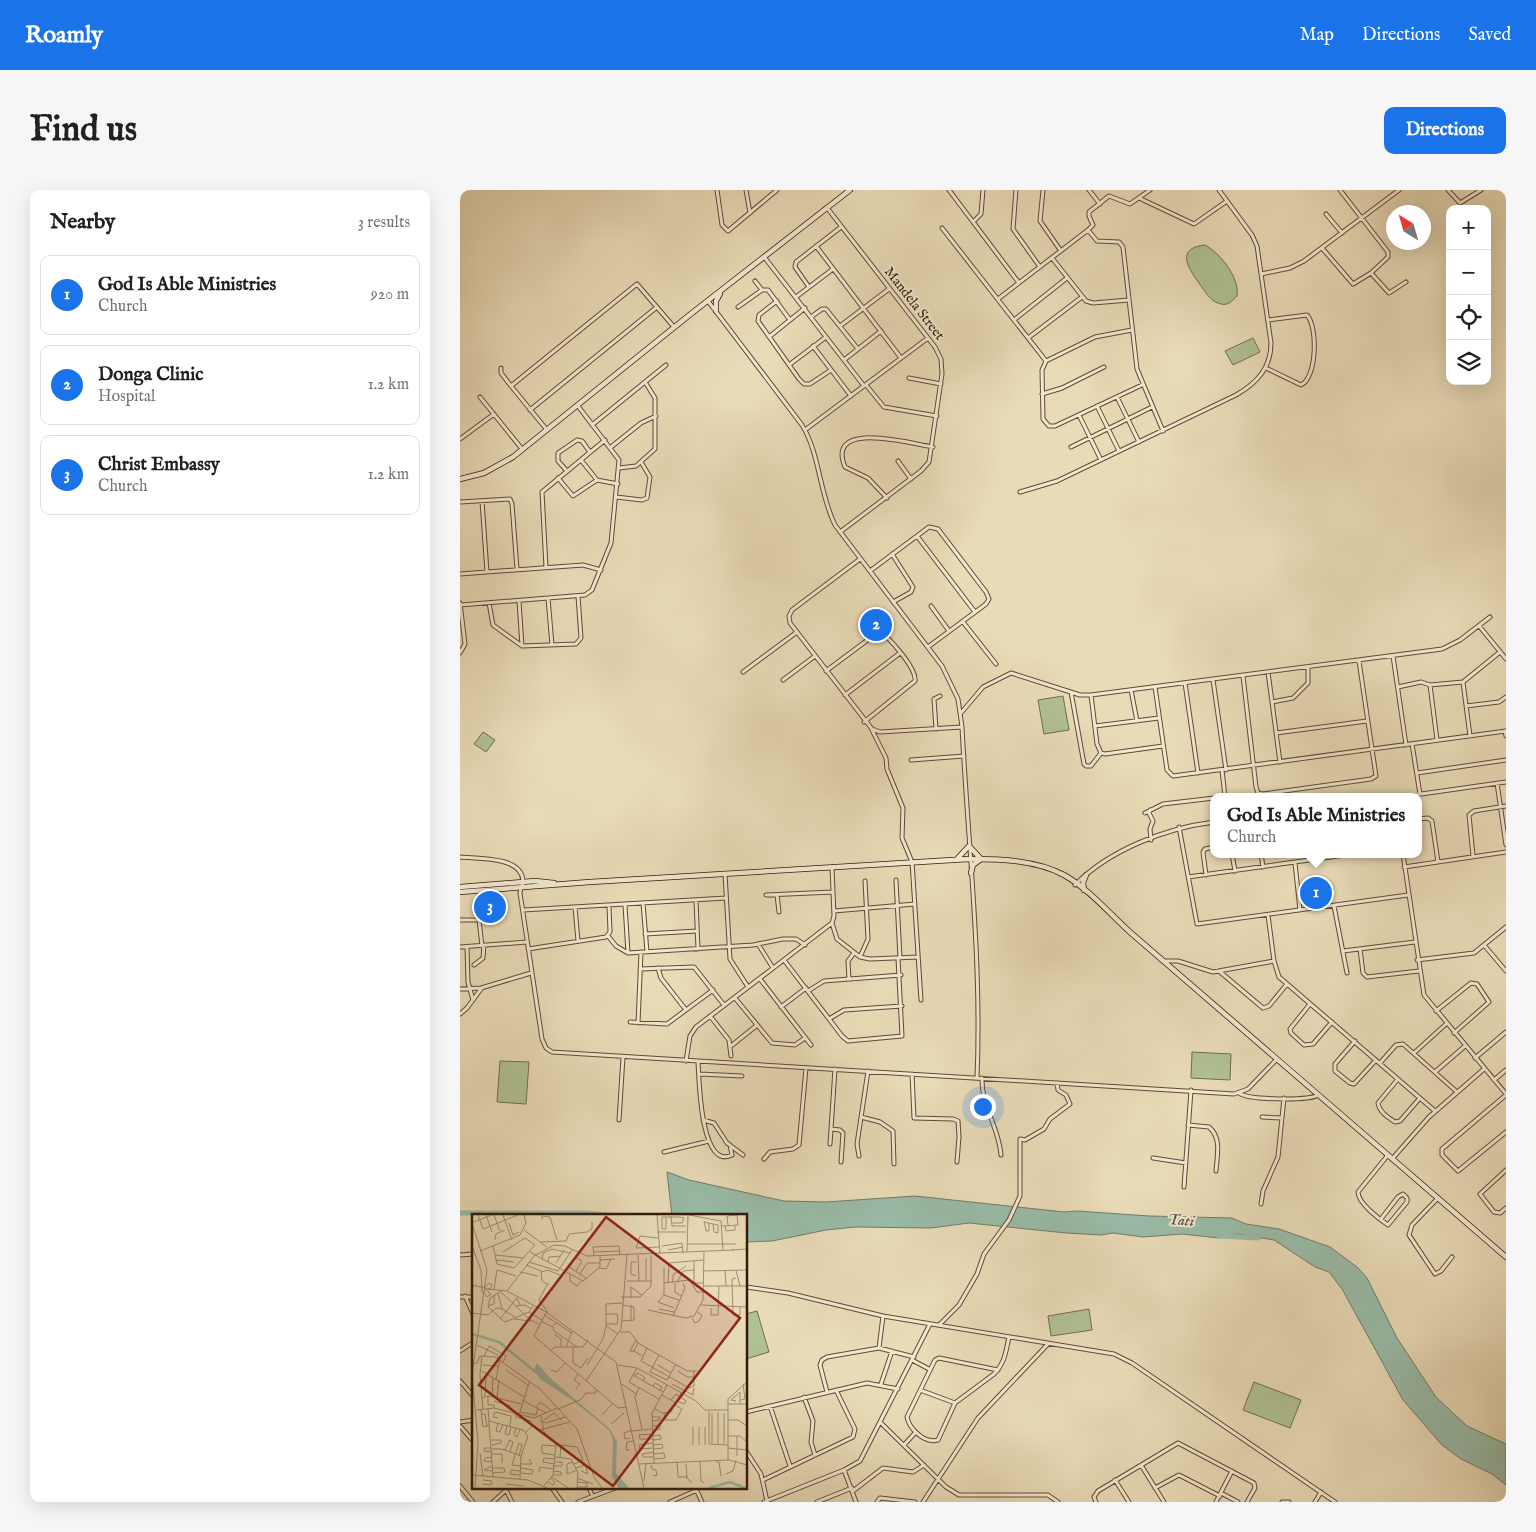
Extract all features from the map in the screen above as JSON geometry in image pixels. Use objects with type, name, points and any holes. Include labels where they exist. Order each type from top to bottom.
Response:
[{"type":"street","points":[[717,190],[722,224],[725,230],[731,230],[777,190]]},
{"type":"street","points":[[746,190],[750,213]]},
{"type":"street","points":[[460,479],[494,469],[523,450],[674,327],[850,190]]},
{"type":"street","points":[[838,201],[855,190]]},
{"type":"street","points":[[949,190],[1019,283]]},
{"type":"street","points":[[973,222],[981,214],[983,190]]},
{"type":"street","points":[[1016,190],[1014,229],[1016,235],[1040,267]]},
{"type":"street","points":[[1043,190],[1040,221],[1061,251]]},
{"type":"street","points":[[1089,190],[1100,204]]},
{"type":"street","points":[[998,299],[1088,230],[1093,225],[1088,214],[1111,196],[1130,204],[1149,190]]},
{"type":"street","points":[[1020,492],[1057,481],[1244,391],[1255,382],[1266,368],[1271,354],[1268,320],[1255,240],[1219,190]]},
{"type":"street","points":[[1322,248],[1349,283],[1356,284],[1386,261],[1388,252],[1340,190]]},
{"type":"street","points":[[1261,274],[1297,265],[1399,190]]},
{"type":"street","points":[[1448,190],[1460,203],[1481,190]]},
{"type":"street","points":[[1139,198],[1194,224],[1228,201]]},
{"type":"street","name":"Mandela Street","points":[[828,209],[928,338],[941,359],[941,384],[930,462],[887,498],[840,532]]},
{"type":"street","points":[[1326,214],[1342,233]]},
{"type":"street","points":[[809,287],[795,264],[841,227]]},
{"type":"street","points":[[942,228],[1046,361]]},
{"type":"street","points":[[1088,230],[1098,241],[1122,243],[1137,369],[1142,385],[1163,431]]},
{"type":"street","points":[[816,246],[901,358]]},
{"type":"street","points":[[765,258],[844,360],[884,407],[937,416]]},
{"type":"street","points":[[1052,258],[1082,296],[1093,303],[1128,300]]},
{"type":"street","points":[[796,297],[833,269]]},
{"type":"street","points":[[1372,273],[1389,293],[1406,282]]},
{"type":"street","points":[[1014,320],[1067,278]]},
{"type":"street","points":[[755,281],[762,290]]},
{"type":"street","points":[[512,386],[637,284],[674,327]]},
{"type":"street","points":[[840,326],[889,288]]},
{"type":"street","points":[[738,307],[762,290],[767,289],[790,320]]},
{"type":"street","points":[[716,311],[716,301],[722,290]]},
{"type":"street","points":[[1028,338],[1082,296]]},
{"type":"street","points":[[708,301],[806,430],[825,503],[840,532],[928,647],[953,685],[961,714],[964,756],[979,1023],[980,1078],[982,1097],[998,1140],[1001,1154]]},
{"type":"street","points":[[777,301],[757,318],[758,323],[801,381],[807,385],[813,383],[831,370]]},
{"type":"street","points":[[530,410],[657,307]]},
{"type":"street","points":[[768,337],[805,308]]},
{"type":"street","points":[[811,317],[825,308],[858,349]]},
{"type":"street","points":[[1266,368],[1301,386],[1307,381],[1314,359],[1311,321],[1307,315],[1268,320]]},
{"type":"street","points":[[1132,330],[1095,337],[1046,361],[1042,370],[1042,414],[1045,423],[1049,426],[1055,426],[1142,385]]},
{"type":"street","points":[[844,360],[881,331]]},
{"type":"street","points":[[789,365],[826,337]]},
{"type":"street","points":[[806,430],[928,338]]},
{"type":"street","points":[[813,346],[851,396]]},
{"type":"street","points":[[592,425],[666,365]]},
{"type":"street","points":[[1042,394],[1062,388],[1104,367]]},
{"type":"street","points":[[501,368],[501,373],[547,431]]},
{"type":"street","points":[[909,378],[941,384]]},
{"type":"street","points":[[619,468],[632,468],[655,449],[655,395],[645,382]]},
{"type":"street","points":[[480,397],[523,450]]},
{"type":"street","points":[[1117,397],[1138,442]]},
{"type":"street","points":[[460,653],[465,644],[460,604],[578,596],[585,595],[592,590],[611,543],[619,468],[618,458],[578,406]]},
{"type":"street","points":[[1097,406],[1119,451]]},
{"type":"street","points":[[1071,447],[1152,407]]},
{"type":"street","points":[[460,439],[494,414]]},
{"type":"street","points":[[1079,415],[1101,460]]},
{"type":"street","points":[[611,448],[642,423],[656,416]]},
{"type":"street","points":[[887,498],[868,478],[846,469],[843,456],[847,443],[852,439],[864,437],[933,447]]},
{"type":"street","points":[[566,471],[558,461],[557,456],[574,440],[582,441],[590,452]]},
{"type":"street","points":[[546,567],[541,494],[605,440]]},
{"type":"street","points":[[581,460],[597,480],[618,484]]},
{"type":"street","points":[[898,461],[911,479]]},
{"type":"street","points":[[616,497],[639,500],[647,498],[650,477],[641,462]]},
{"type":"street","points":[[558,478],[573,496],[597,480]]},
{"type":"street","points":[[460,502],[508,498],[511,501],[516,569]]},
{"type":"street","points":[[482,501],[487,572]]},
{"type":"street","points":[[870,571],[929,527],[937,528],[986,592],[988,602],[928,647]]},
{"type":"street","points":[[917,536],[975,612]]},
{"type":"street","points":[[892,554],[913,587],[911,592],[893,602]]},
{"type":"street","points":[[860,558],[792,610],[789,619],[864,722],[872,729],[880,732],[962,728]]},
{"type":"street","points":[[460,574],[583,565],[601,570]]},
{"type":"street","points":[[489,603],[493,624],[522,646],[576,644],[580,640],[578,596]]},
{"type":"street","points":[[548,598],[552,645]]},
{"type":"street","points":[[519,601],[522,646]]},
{"type":"street","points":[[931,606],[950,631]]},
{"type":"street","points":[[961,714],[977,692],[989,683],[1010,673],[1082,695],[1091,695],[1359,661],[1448,647],[1480,627],[1490,617]]},
{"type":"street","points":[[963,622],[996,664]]},
{"type":"street","points":[[1480,627],[1506,659]]},
{"type":"street","points":[[743,672],[797,632]]},
{"type":"street","points":[[826,671],[878,632],[885,635],[915,673],[915,681],[864,722]]},
{"type":"street","points":[[1398,687],[1421,682],[1430,685],[1463,682],[1500,652]]},
{"type":"street","points":[[845,696],[900,653]]},
{"type":"street","points":[[782,680],[815,656]]},
{"type":"street","points":[[1392,656],[1406,745]]},
{"type":"street","points":[[1270,793],[1372,778],[1376,773],[1359,661]]},
{"type":"street","points":[[1272,702],[1289,700],[1296,696],[1308,683],[1308,667]]},
{"type":"street","points":[[1268,672],[1280,762]]},
{"type":"street","points":[[1243,676],[1256,790],[1261,793]]},
{"type":"street","points":[[1213,680],[1224,770],[1225,793]]},
{"type":"street","points":[[1463,682],[1470,736]]},
{"type":"street","points":[[1185,684],[1198,773]]},
{"type":"street","points":[[1430,685],[1437,740]]},
{"type":"street","points":[[1155,687],[1167,770],[1170,775],[1224,770],[1506,731],[1506,736]]},
{"type":"street","points":[[1131,690],[1136,721]]},
{"type":"street","points":[[1071,692],[1084,764],[1092,766],[1101,753]]},
{"type":"street","points":[[1091,695],[1097,744],[1101,753]]},
{"type":"street","points":[[936,729],[934,701],[940,696]]},
{"type":"street","points":[[1466,706],[1499,702],[1506,697]]},
{"type":"street","points":[[1095,726],[1159,718]]},
{"type":"street","points":[[1276,733],[1367,721]]},
{"type":"street","points":[[872,729],[886,758],[888,770],[902,803],[902,838],[912,862],[921,1000]]},
{"type":"street","points":[[1412,744],[1420,793]]},
{"type":"street","points":[[1101,753],[1163,746]]},
{"type":"street","points":[[911,760],[964,756]]},
{"type":"street","points":[[1417,773],[1506,760]]},
{"type":"street","points":[[1422,794],[1506,782]]},
{"type":"street","points":[[1497,783],[1506,846]]},
{"type":"street","points":[[1145,813],[1167,803],[1210,798]]},
{"type":"street","points":[[1473,856],[1469,815],[1474,811],[1506,806]]},
{"type":"street","points":[[1151,809],[1149,813],[1153,821],[1150,829],[1151,840]]},
{"type":"street","points":[[1422,819],[1429,818],[1432,821],[1438,862]]},
{"type":"street","points":[[1076,884],[1104,861],[1180,827],[1210,823]]},
{"type":"street","points":[[1180,827],[1197,924],[1408,895]]},
{"type":"street","points":[[969,846],[981,859]]},
{"type":"street","points":[[958,860],[969,846]]},
{"type":"street","points":[[1206,875],[1203,852],[1205,849],[1210,848]]},
{"type":"street","points":[[1404,867],[1506,852]]},
{"type":"street","points":[[460,857],[512,864],[518,869],[522,884],[527,942],[542,1039],[546,1048],[557,1053],[1239,1093],[1246,1097],[1311,1098],[1319,1095]]},
{"type":"street","points":[[1233,858],[1235,871]]},
{"type":"street","points":[[1262,858],[1263,867]]},
{"type":"street","points":[[1188,877],[1316,858]]},
{"type":"street","points":[[1403,858],[1417,960],[1424,995],[1446,1024],[1506,1094],[1442,1149],[1442,1155],[1458,1171],[1506,1132]]},
{"type":"street","points":[[460,887],[560,884],[969,859],[1010,860],[1045,868],[1076,884],[1105,910]]},
{"type":"street","points":[[971,873],[973,865],[981,859]]},
{"type":"street","points":[[958,860],[966,864],[971,873]]},
{"type":"street","points":[[1295,862],[1300,910]]},
{"type":"street","points":[[832,867],[834,911],[832,924],[837,939],[850,947],[860,957],[918,957]]},
{"type":"street","points":[[725,873],[731,963],[748,987]]},
{"type":"street","points":[[1084,890],[1083,883],[1086,875]]},
{"type":"street","points":[[784,960],[847,1040],[898,1038],[904,1032],[896,880]]},
{"type":"street","points":[[860,957],[868,940],[865,881]]},
{"type":"street","points":[[460,892],[522,884]]},
{"type":"street","points":[[1076,884],[1506,1257]]},
{"type":"street","points":[[766,895],[833,892]]},
{"type":"street","points":[[777,895],[778,912]]},
{"type":"street","points":[[523,910],[726,898]]},
{"type":"street","points":[[696,900],[698,949]]},
{"type":"street","points":[[643,903],[647,952]]},
{"type":"street","points":[[834,911],[915,904]]},
{"type":"street","points":[[625,905],[628,953]]},
{"type":"street","points":[[608,906],[608,936],[616,946],[628,953],[729,947],[792,939],[798,940],[805,945]]},
{"type":"street","points":[[1334,906],[1347,973]]},
{"type":"street","points":[[575,907],[578,941]]},
{"type":"street","points":[[1268,915],[1277,973],[1287,984],[1435,1111]]},
{"type":"street","points":[[460,920],[479,920],[483,958],[474,965]]},
{"type":"street","points":[[686,1061],[690,1036],[696,1028],[832,924]]},
{"type":"street","points":[[1417,960],[1469,954],[1484,945],[1506,927]]},
{"type":"street","points":[[645,934],[697,931]]},
{"type":"street","points":[[528,949],[608,936]]},
{"type":"street","points":[[460,947],[527,942]]},
{"type":"street","points":[[1343,951],[1415,942]]},
{"type":"street","points":[[758,944],[773,968]]},
{"type":"street","points":[[1484,945],[1506,971]]},
{"type":"street","points":[[467,947],[470,989],[473,1000]]},
{"type":"street","points":[[1360,949],[1364,973],[1367,977],[1419,971]]},
{"type":"street","points":[[638,1023],[641,952]]},
{"type":"street","points":[[849,979],[848,961],[854,953]]},
{"type":"street","points":[[1163,961],[1178,961],[1207,971],[1219,971],[1274,961]]},
{"type":"street","points":[[640,968],[694,967],[724,1006]]},
{"type":"street","points":[[658,968],[661,978],[686,1010]]},
{"type":"street","points":[[1219,971],[1263,1008],[1269,1006],[1287,984]]},
{"type":"street","points":[[460,989],[482,988],[531,973]]},
{"type":"street","points":[[781,1007],[824,980],[901,975]]},
{"type":"street","points":[[760,978],[811,1046]]},
{"type":"street","points":[[1436,1011],[1471,983],[1477,984],[1488,998],[1487,1005],[1454,1033]]},
{"type":"street","points":[[460,1014],[482,988]]},
{"type":"street","points":[[630,1022],[667,1024],[713,990]]},
{"type":"street","points":[[735,998],[772,1044],[795,1045],[805,1038]]},
{"type":"street","points":[[1310,1004],[1290,1029],[1304,1045],[1309,1046],[1314,1043],[1332,1022]]},
{"type":"street","points":[[829,1019],[844,1010],[902,1006]]},
{"type":"street","points":[[710,1016],[729,1040],[731,1056]]},
{"type":"street","points":[[1414,1053],[1446,1024]]},
{"type":"street","points":[[731,1046],[756,1026]]},
{"type":"street","points":[[1476,1058],[1506,1032]]},
{"type":"street","points":[[1355,1041],[1334,1066],[1342,1077],[1354,1084],[1376,1060]]},
{"type":"street","points":[[1380,1063],[1398,1044],[1405,1045],[1457,1092]]},
{"type":"street","points":[[1435,1072],[1465,1046]]},
{"type":"street","points":[[619,1120],[623,1057]]},
{"type":"street","points":[[1239,1093],[1252,1086],[1278,1059]]},
{"type":"street","points":[[698,1061],[703,1120],[709,1141],[717,1152],[726,1156],[732,1155],[730,1145]]},
{"type":"street","points":[[764,1159],[770,1152],[793,1149],[799,1145],[806,1068]]},
{"type":"street","points":[[1381,1219],[1398,1196],[1403,1194],[1408,1198],[1390,1224],[1381,1219],[1360,1200],[1358,1192],[1435,1111],[1484,1068]]},
{"type":"street","points":[[830,1144],[835,1069]]},
{"type":"street","points":[[1494,1080],[1506,1070]]},
{"type":"street","points":[[859,1156],[857,1144],[868,1072]]},
{"type":"street","points":[[699,1074],[742,1076]]},
{"type":"street","points":[[912,1074],[914,1118],[953,1118],[958,1121],[959,1144],[957,1162]]},
{"type":"street","points":[[1398,1079],[1378,1103],[1379,1108],[1387,1116],[1396,1122],[1400,1121],[1420,1098]]},
{"type":"street","points":[[938,1325],[959,1305],[977,1274],[984,1254],[1009,1220],[1020,1196],[1020,1139],[1025,1140],[1038,1134],[1050,1119],[1070,1104],[1066,1095],[1058,1090],[1057,1083]]},
{"type":"street","points":[[1184,1187],[1191,1090]]},
{"type":"street","points":[[1261,1204],[1263,1190],[1278,1157],[1284,1098]]},
{"type":"street","points":[[861,1117],[880,1122],[892,1130],[895,1141],[894,1164]]},
{"type":"street","points":[[1262,1117],[1282,1118]]},
{"type":"street","points":[[703,1120],[714,1123],[721,1136],[743,1155]]},
{"type":"street","points":[[1188,1125],[1209,1127],[1216,1135],[1218,1140],[1216,1171]]},
{"type":"street","points":[[831,1129],[840,1130],[843,1133],[841,1162]]},
{"type":"street","points":[[664,1152],[709,1141]]},
{"type":"street","points":[[1153,1158],[1186,1163]]},
{"type":"street","points":[[1506,1170],[1480,1194],[1494,1212],[1500,1213],[1506,1208]]},
{"type":"street","points":[[1438,1198],[1412,1225],[1408,1235],[1435,1274],[1441,1271],[1452,1257]]},
{"type":"street","points":[[748,1287],[788,1293],[882,1316],[1114,1354],[1126,1360],[1335,1502]]},
{"type":"street","points":[[466,1296],[472,1311]]},
{"type":"street","points":[[460,1297],[472,1297]]},
{"type":"street","points":[[879,1348],[882,1316]]},
{"type":"street","points":[[748,1453],[763,1480],[766,1501],[844,1470],[863,1457],[930,1324]]},
{"type":"street","points":[[998,1370],[939,1358],[934,1361],[907,1416],[916,1433],[930,1440],[938,1440],[955,1403],[998,1370],[1004,1362],[1009,1337]]},
{"type":"street","points":[[460,1351],[472,1343]]},
{"type":"street","points":[[923,1502],[978,1418],[1048,1344]]},
{"type":"street","points":[[827,1392],[820,1365],[822,1360],[827,1357],[879,1348],[913,1358],[929,1369]]},
{"type":"street","points":[[881,1384],[892,1351]]},
{"type":"street","points":[[460,1381],[472,1394]]},
{"type":"street","points":[[748,1412],[867,1382],[898,1389]]},
{"type":"street","points":[[763,1480],[850,1439],[855,1432],[836,1390]]},
{"type":"street","points":[[920,1390],[955,1403]]},
{"type":"street","points":[[804,1397],[813,1421],[811,1442],[815,1455]]},
{"type":"street","points":[[770,1406],[790,1466]]},
{"type":"street","points":[[881,1423],[937,1478],[958,1495],[1048,1494],[1058,1502]]},
{"type":"street","points":[[460,1426],[472,1440]]},
{"type":"street","points":[[904,1445],[916,1433]]},
{"type":"street","points":[[1096,1502],[1094,1496],[1096,1493],[1178,1443],[1255,1484],[1247,1502]]},
{"type":"street","points":[[748,1460],[752,1459]]},
{"type":"street","points":[[817,1502],[853,1489],[883,1468],[913,1472],[924,1464]]},
{"type":"street","points":[[1141,1465],[1164,1502]]},
{"type":"street","points":[[844,1470],[853,1489],[856,1502]]},
{"type":"street","points":[[1216,1502],[1232,1471]]},
{"type":"street","points":[[1155,1488],[1180,1475],[1238,1502]]},
{"type":"street","points":[[1115,1480],[1129,1502]]},
{"type":"street","points":[[460,1486],[473,1502]]},
{"type":"street","points":[[492,1502],[505,1490]]},
{"type":"street","points":[[506,1490],[512,1502]]},
{"type":"street","points":[[553,1490],[562,1502]]},
{"type":"street","points":[[589,1490],[592,1495]]},
{"type":"street","points":[[581,1501],[608,1490]]},
{"type":"street","points":[[670,1502],[694,1490]]},
{"type":"street","points":[[696,1490],[702,1502]]},
{"type":"street","points":[[1315,1502],[1321,1492]]},
{"type":"street","points":[[877,1502],[880,1498],[915,1502]]},
{"type":"street","points":[[1282,1502],[1289,1502]]},
{"type":"shaded area","points":[[1205,245],[1223,260],[1232,274],[1237,289],[1237,296],[1228,304],[1217,303],[1211,299],[1188,265],[1187,254],[1190,250]]},
{"type":"shaded area","points":[[1253,338],[1260,352],[1233,365],[1225,351]]},
{"type":"shaded area","points":[[1063,696],[1069,730],[1044,734],[1038,700]]},
{"type":"shaded area","points":[[483,732],[495,740],[486,752],[474,744]]},
{"type":"shaded area","points":[[1192,1052],[1231,1054],[1230,1080],[1191,1078]]},
{"type":"shaded area","points":[[500,1061],[529,1062],[526,1104],[497,1102]]},
{"type":"shaded area","points":[[1089,1309],[1092,1330],[1051,1336],[1048,1316]]},
{"type":"shaded area","points":[[757,1311],[769,1352],[748,1358],[748,1313]]},
{"type":"shaded area","points":[[1254,1382],[1301,1400],[1290,1428],[1243,1410]]},
{"type":"water","points":[[667,1172],[689,1180],[784,1201],[826,1202],[915,1196],[1064,1212],[1232,1218],[1246,1224],[1279,1229],[1330,1247],[1357,1267],[1367,1278],[1397,1338],[1436,1397],[1467,1426],[1506,1444],[1506,1485],[1492,1474],[1461,1459],[1442,1445],[1403,1400],[1342,1289],[1329,1272],[1315,1267],[1274,1240],[1237,1234],[1219,1238],[1182,1234],[1143,1237],[1113,1233],[1101,1235],[969,1223],[931,1228],[855,1227],[826,1230],[772,1241],[748,1242],[748,1214],[672,1214]]},
{"type":"waterway","name":"Tati","points":[[460,1213],[597,1214]]},
{"type":"waterway","name":"Tati","points":[[1219,1236],[1258,1238]]},
{"type":"place","name":"Donga Clinic","points":[[876,625]]},
{"type":"place","name":"God Is Able Ministries","points":[[1316,893]]},
{"type":"place","name":"Christ Embassy","points":[[490,907]]}]
